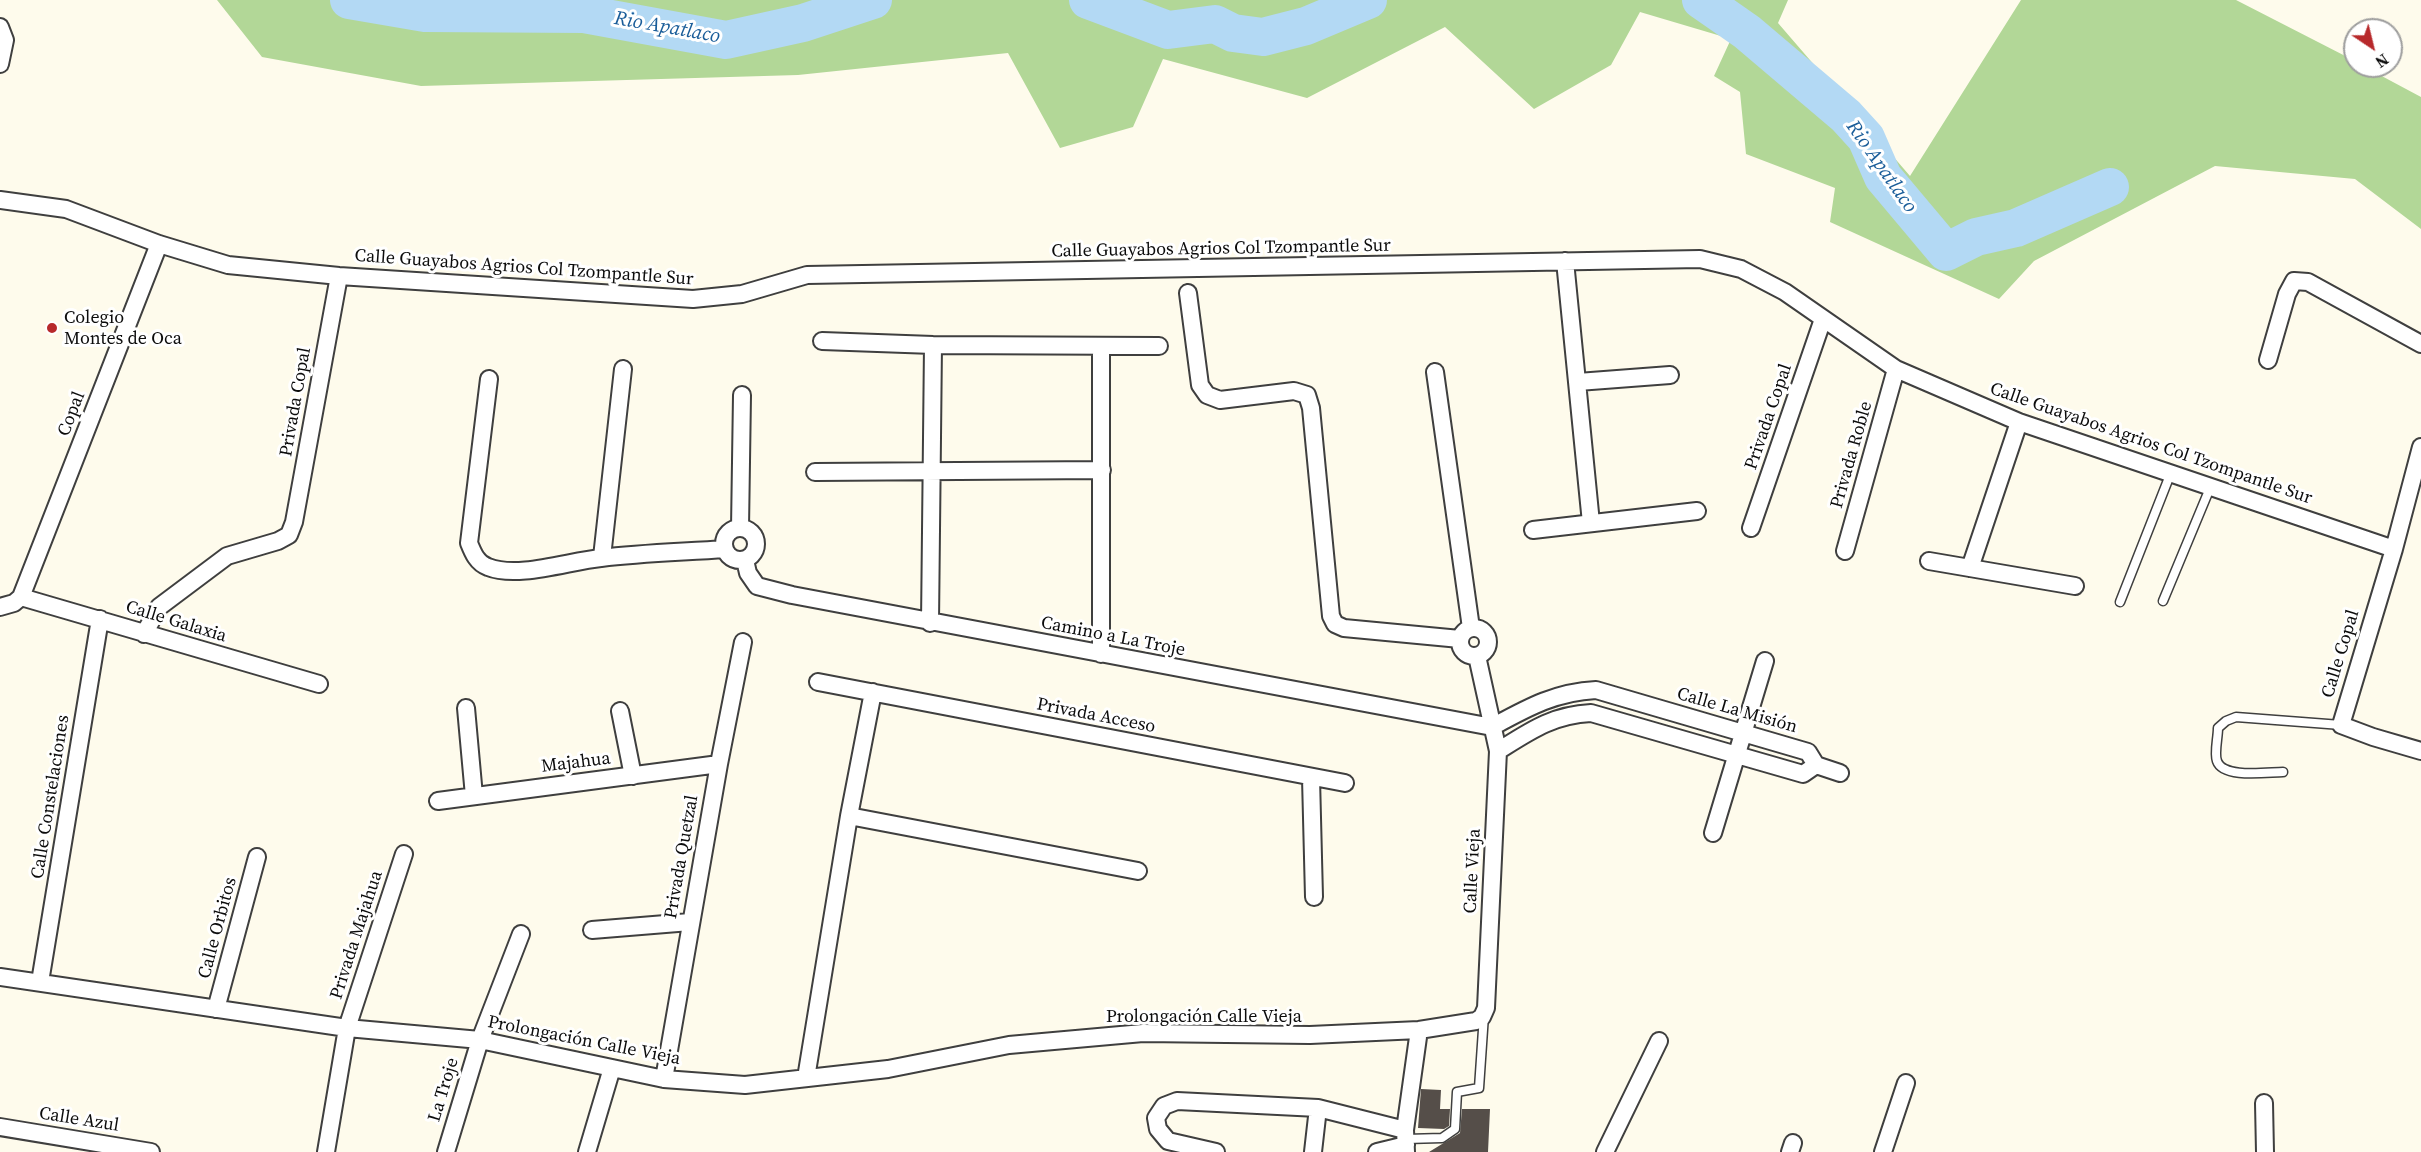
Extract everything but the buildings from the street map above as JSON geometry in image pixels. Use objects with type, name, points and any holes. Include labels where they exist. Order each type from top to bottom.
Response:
[{"type":"street","points":[[0,27],[5,40],[0,64]]},
{"type":"street","name":"Calle Guayabos Agrios Col Tzompantle Sur","points":[[0,200],[66,209],[159,244],[228,265],[339,276],[693,299],[742,294],[807,275],[1214,270],[1700,259],[1741,269],[1785,292],[1896,369],[2019,422],[2394,549]]},
{"type":"street","name":"Copal","points":[[21,597],[159,244]]},
{"type":"street","points":[[1565,261],[1591,523]]},
{"type":"street","name":"Privada Copal","points":[[144,634],[159,607],[227,556],[278,541],[289,535],[294,522],[339,276]]},
{"type":"street","points":[[2268,360],[2287,294],[2294,281],[2308,282],[2421,344]]},
{"type":"street","points":[[1188,293],[1200,385],[1207,395],[1220,400],[1294,390],[1307,395],[1311,408],[1332,616],[1335,624],[1344,628],[1466,633],[1480,628],[1487,635],[1488,643],[1485,651],[1477,656],[1468,655],[1461,648],[1466,633],[1434,372]]},
{"type":"street","name":"Privada Copal","points":[[1751,528],[1823,319]]},
{"type":"street","points":[[822,341],[933,345],[1159,346]]},
{"type":"street","points":[[930,623],[933,345]]},
{"type":"street","points":[[1101,346],[1101,654]]},
{"type":"street","points":[[602,557],[623,369]]},
{"type":"street","name":"Privada Roble","points":[[1845,551],[1896,369]]},
{"type":"street","points":[[1578,382],[1670,375]]},
{"type":"street","points":[[489,379],[469,543],[475,557],[486,567],[503,571],[602,557],[725,549]]},
{"type":"street","points":[[740,528],[742,395]]},
{"type":"street","points":[[1970,568],[2019,422]]},
{"type":"street","name":"Calle Copal","points":[[2421,447],[2394,549],[2341,725],[2421,751]]},
{"type":"street","points":[[815,472],[1102,470]]},
{"type":"street","points":[[1533,530],[1697,511]]},
{"type":"street","points":[[740,528],[749,531],[755,539],[755,549],[745,560],[730,557],[725,549],[724,539],[730,531],[740,528]]},
{"type":"street","name":"Camino a La Troje","points":[[745,560],[748,573],[757,586],[792,596],[1492,727]]},
{"type":"street","points":[[1929,561],[2075,586]]},
{"type":"street","points":[[0,607],[14,603],[21,597]]},
{"type":"street","name":"Calle Galaxia","points":[[21,597],[319,684]]},
{"type":"street","name":"Calle Constelaciones","points":[[40,982],[100,619]]},
{"type":"street","name":"Privada Quetzal","points":[[664,1079],[718,764],[743,642]]},
{"type":"street","name":"Calle Vieja","points":[[1477,656],[1498,751],[1486,1008],[1483,1015]]},
{"type":"street","points":[[1713,833],[1765,661]]},
{"type":"street","name":"Privada Acceso","points":[[818,682],[1345,783]]},
{"type":"street","name":"Calle La Misión","points":[[1492,727],[1548,698],[1566,693],[1596,690],[1808,752],[1816,765]]},
{"type":"street","points":[[806,1078],[849,816],[873,692]]},
{"type":"street","points":[[1566,693],[1568,714]]},
{"type":"street","points":[[466,708],[474,796]]},
{"type":"street","points":[[620,711],[633,776]]},
{"type":"street","points":[[1498,751],[1538,727],[1568,714],[1591,713],[1803,774],[1816,765],[1840,772]]},
{"type":"street","name":"Majahua","points":[[438,801],[718,764]]},
{"type":"street","points":[[1311,777],[1314,897]]},
{"type":"street","points":[[849,816],[1138,871]]},
{"type":"street","name":"Privada Majahua","points":[[347,1028],[404,854]]},
{"type":"street","name":"Calle Orbitos","points":[[216,1009],[257,857]]},
{"type":"street","points":[[592,930],[690,922]]},
{"type":"street","name":"La Troje","points":[[446,1152],[480,1040],[522,934]]},
{"type":"street","name":"Prolongación Calle Vieja","points":[[0,977],[347,1028],[480,1040],[664,1079],[745,1085],[888,1069],[1009,1045],[1143,1033],[1310,1035],[1419,1030],[1476,1021],[1483,1015]]},
{"type":"street","points":[[326,1152],[347,1028]]},
{"type":"street","points":[[1406,1142],[1419,1030]]},
{"type":"street","points":[[1605,1152],[1659,1041]]},
{"type":"street","points":[[587,1152],[612,1068]]},
{"type":"street","points":[[1884,1152],[1906,1083]]},
{"type":"street","points":[[1216,1152],[1168,1141],[1158,1129],[1156,1118],[1164,1106],[1177,1101],[1318,1108],[1406,1142]]},
{"type":"street","points":[[2264,1103],[2265,1152]]},
{"type":"street","points":[[1313,1152],[1318,1108]]},
{"type":"street","name":"Calle Azul","points":[[0,1127],[151,1152]]},
{"type":"street","points":[[1377,1152],[1406,1142]]},
{"type":"lane","points":[[2120,602],[2170,475]]},
{"type":"lane","points":[[2163,601],[2210,488]]},
{"type":"lane","points":[[2283,772],[2232,773],[2223,770],[2217,762],[2218,728],[2226,721],[2236,717],[2341,725]]},
{"type":"lane","points":[[1406,1142],[1442,1138],[1455,1129],[1456,1092],[1479,1088],[1483,1015]]},
{"type":"green space","points":[[217,0],[1788,0],[1778,23],[1910,176],[2021,0],[2236,0],[2343,55],[2343,78],[2385,78],[2421,97],[2421,229],[2355,179],[2215,166],[2034,261],[1999,299],[1830,222],[1835,188],[1746,154],[1740,92],[1714,76],[1731,39],[1640,12],[1611,65],[1534,109],[1445,27],[1307,98],[1163,59],[1133,127],[1060,148],[1008,53],[798,75],[421,86],[262,57]]},
{"type":"waterway","name":"Rio Apatlaco","points":[[349,0],[425,13],[584,14],[726,40],[803,23],[873,0]]},
{"type":"waterway","name":"Rio Apatlaco","points":[[1088,0],[1168,30],[1215,24],[1233,33],[1263,37],[1306,26],[1368,0]]},
{"type":"waterway","name":"Rio Apatlaco","points":[[1701,0],[1747,32],[1846,116],[1866,138],[1883,177],[1946,252],[1976,237],[2016,228],[2110,187]]},
{"type":"place","name":"Colegio Montes de Oca","points":[[52,328]]}]
